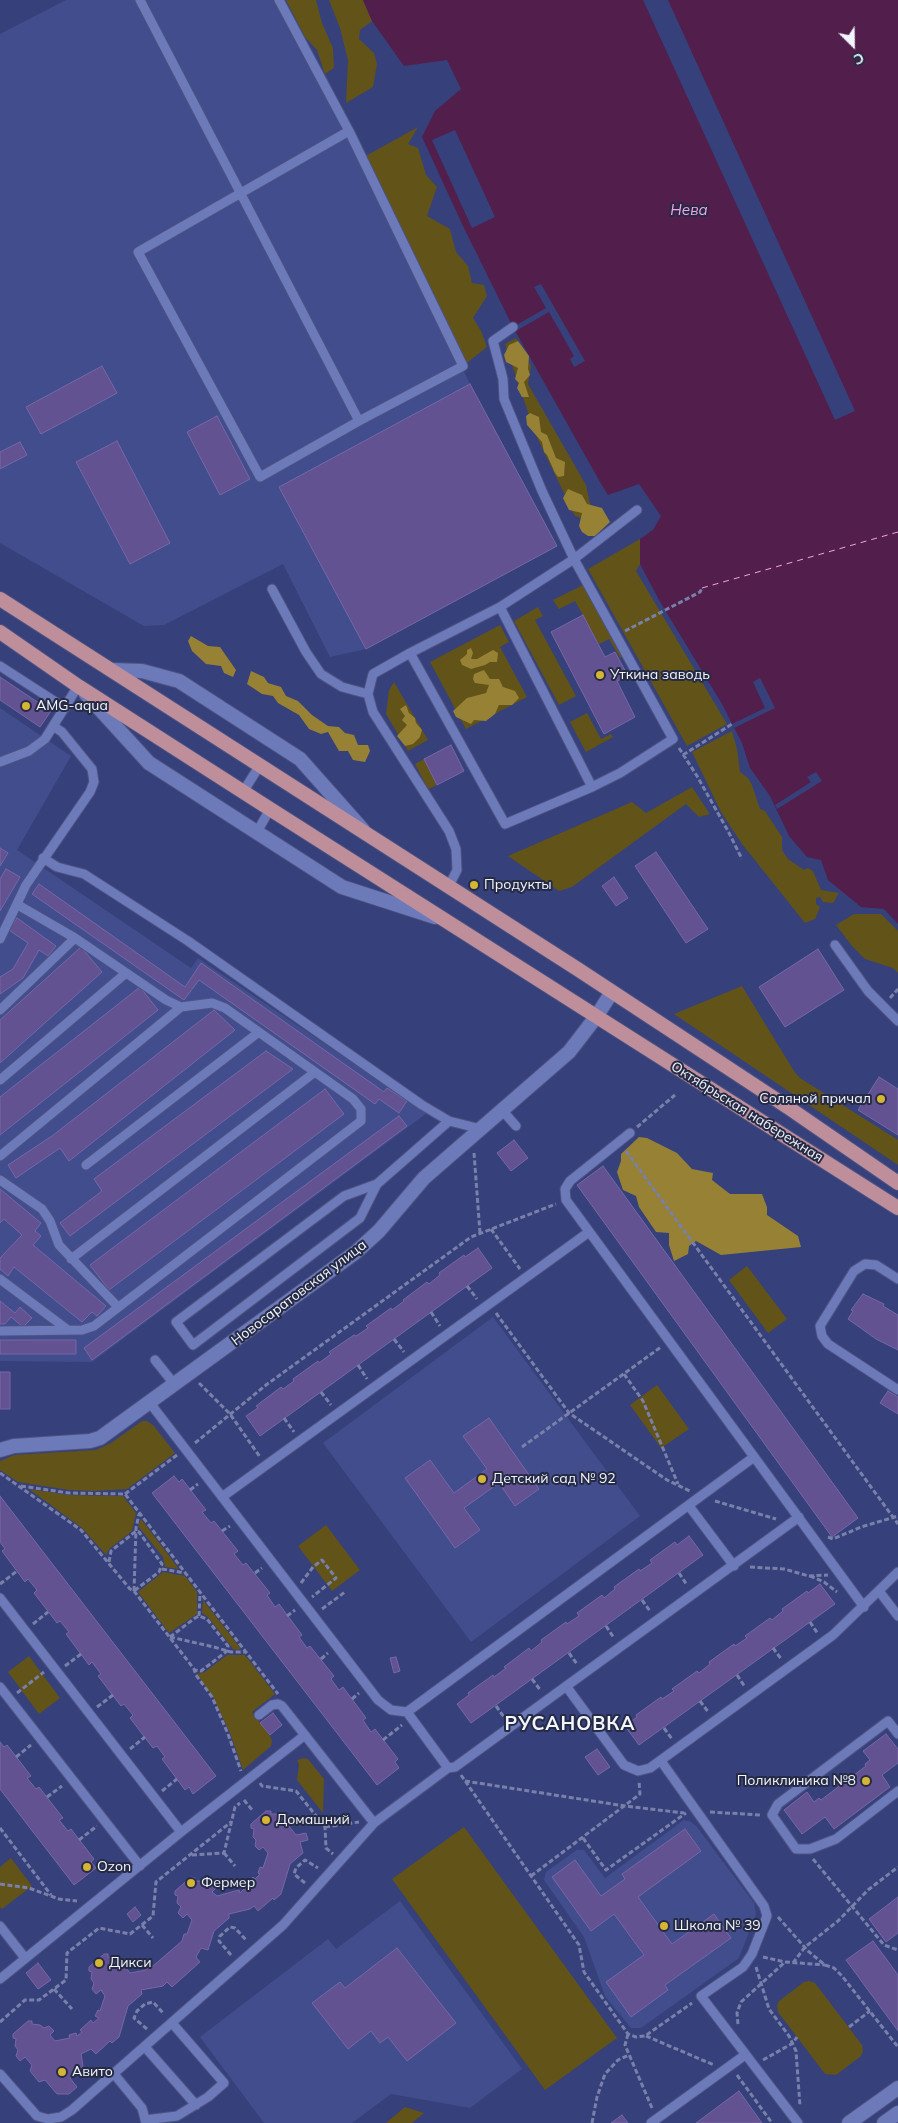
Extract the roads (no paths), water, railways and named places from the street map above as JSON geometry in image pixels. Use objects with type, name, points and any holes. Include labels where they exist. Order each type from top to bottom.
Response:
[{"type":"main road","name":"Октябрьская набережная","points":[[0,599],[612,992],[789,1108],[898,1183]]},
{"type":"main road","name":"Октябрьская набережная","points":[[0,632],[78,686],[243,792],[898,1208]]},
{"type":"street","points":[[112,670],[142,671],[179,681],[300,759],[367,835]]},
{"type":"street","points":[[78,686],[150,763],[342,887],[442,919]]},
{"type":"street","name":"Новосаратовская улица","points":[[0,1450],[14,1446],[90,1441],[100,1438],[356,1252],[379,1230],[424,1178],[569,1052],[596,1017],[612,992]]},
{"type":"street","points":[[849,2123],[898,2088]]},
{"type":"street","points":[[884,2123],[898,2113]]},
{"type":"lane","points":[[140,0],[359,421]]},
{"type":"lane","points":[[279,0],[349,131],[463,366],[359,421],[260,477],[138,252],[349,131]]},
{"type":"lane","points":[[410,653],[505,824],[620,773],[673,739],[574,559],[542,491],[504,399],[503,379],[493,341],[513,327]]},
{"type":"lane","points":[[449,886],[457,870],[456,849],[449,831],[373,712],[368,694],[373,674],[500,607],[574,559],[637,510]]},
{"type":"lane","points":[[272,589],[306,652],[321,674],[342,687],[368,694]]},
{"type":"lane","points":[[500,607],[592,787]]},
{"type":"lane","points":[[0,666],[65,708]]},
{"type":"lane","points":[[2,761],[38,745],[53,726],[78,686]]},
{"type":"lane","points":[[0,939],[26,885],[90,792],[94,782],[92,769],[62,732],[53,726]]},
{"type":"lane","points":[[243,792],[260,765]]},
{"type":"lane","points":[[257,832],[270,809]]},
{"type":"lane","points":[[43,858],[57,867],[84,874],[188,941],[422,1105],[449,1121],[481,1129]]},
{"type":"lane","points":[[18,905],[75,938],[166,1000],[181,1007]]},
{"type":"lane","points":[[0,1010],[75,938]]},
{"type":"lane","points":[[835,945],[868,991],[898,1021]]},
{"type":"lane","points":[[0,1080],[126,973]]},
{"type":"lane","points":[[0,1156],[181,1007],[212,1003],[225,1008],[353,1099],[361,1110],[361,1122],[94,1326],[82,1330],[0,1331]]},
{"type":"lane","points":[[86,1165],[259,1032]]},
{"type":"lane","points":[[71,1259],[315,1072]]},
{"type":"lane","points":[[502,1110],[516,1126]]},
{"type":"lane","points":[[377,1184],[360,1218],[193,1345],[176,1322],[344,1196],[377,1184],[449,1121]]},
{"type":"lane","points":[[630,1133],[570,1180],[565,1189],[566,1200],[864,1607]]},
{"type":"lane","points":[[0,1180],[42,1209],[50,1220],[59,1245],[118,1307]]},
{"type":"lane","points":[[222,1497],[589,1232]]},
{"type":"lane","points":[[898,1279],[876,1265],[865,1264],[854,1271],[820,1326],[822,1336],[828,1344],[898,1390]]},
{"type":"lane","points":[[0,1279],[68,1330]]},
{"type":"lane","points":[[155,1360],[175,1385]]},
{"type":"lane","points":[[150,1403],[378,1700],[391,1710],[410,1715],[451,1767]]},
{"type":"lane","points":[[410,1715],[754,1458]]},
{"type":"lane","points":[[689,1506],[734,1566]]},
{"type":"lane","points":[[0,2074],[37,2116],[48,2119],[61,2117],[72,2110],[283,1925],[372,1822],[566,1686],[799,1518]]},
{"type":"lane","points":[[566,1686],[624,1765],[638,1771],[650,1768],[833,1635],[898,1572]]},
{"type":"lane","points":[[879,1591],[898,1616]]},
{"type":"lane","points":[[0,1598],[181,1832]]},
{"type":"lane","points":[[0,1687],[140,1866]]},
{"type":"lane","points":[[260,1715],[272,1705],[278,1704],[282,1706],[372,1822]]},
{"type":"lane","points":[[898,1734],[888,1722],[778,1804],[772,1815],[796,1849],[810,1849],[836,1839],[898,1792]]},
{"type":"lane","points":[[0,1979],[181,1832],[305,1735]]},
{"type":"lane","points":[[661,1760],[764,1906],[767,1916],[752,1954],[742,1966],[701,1996],[796,2121]]},
{"type":"lane","points":[[0,1926],[25,1958]]},
{"type":"lane","points":[[114,2074],[142,2108],[145,2121],[177,2116],[196,2105],[224,2083],[172,2022]]},
{"type":"lane","points":[[145,2047],[196,2105]]},
{"type":"lane","points":[[654,2121],[728,2068],[743,2052]]},
{"type":"water","name":"Нева","points":[[363,0],[898,0],[898,924],[884,909],[861,907],[828,880],[821,860],[807,857],[789,836],[770,796],[750,768],[742,743],[722,704],[659,600],[640,564],[640,539],[653,530],[661,516],[639,484],[608,495],[513,327],[422,137],[435,111],[461,89],[447,60],[404,66],[372,21]]},
{"type":"place","name":"Уткина заводь","points":[[600,675]]},
{"type":"place","name":"AMG-aqua","points":[[26,706]]},
{"type":"place","name":"Продукты","points":[[474,885]]},
{"type":"place","name":"Соляной причал","points":[[881,1099]]},
{"type":"place","name":"Детский сад № 92","points":[[482,1479]]},
{"type":"place","name":"Поликлиника №8","points":[[866,1781]]},
{"type":"place","name":"Домашний","points":[[266,1820]]},
{"type":"place","name":"Ozon","points":[[87,1867]]},
{"type":"place","name":"Фермер","points":[[191,1883]]},
{"type":"place","name":"Школа № 39","points":[[664,1926]]},
{"type":"place","name":"Дикси","points":[[99,1963]]},
{"type":"place","name":"Авито","points":[[62,2072]]},
{"type":"district","name":"РУСАНОВКА","points":[[570,1724]]}]
